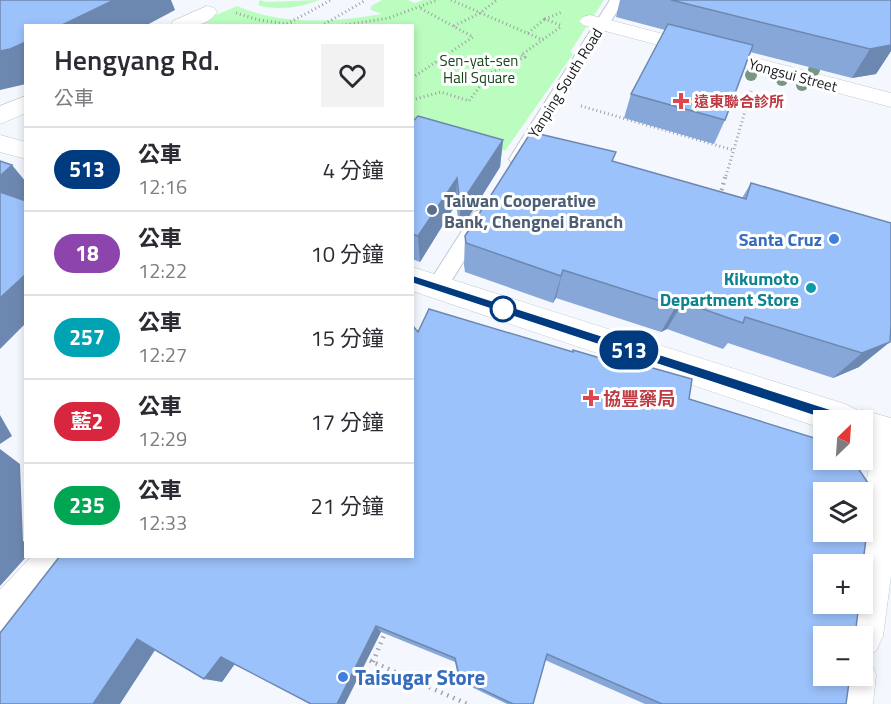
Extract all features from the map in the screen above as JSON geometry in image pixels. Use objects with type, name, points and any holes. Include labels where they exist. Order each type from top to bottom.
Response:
[{"type":"street","points":[[185,0],[207,12]]},
{"type":"street","points":[[185,24],[207,12]]},
{"type":"street","name":"Yongsui Street","points":[[595,28],[759,66],[891,100]]},
{"type":"street","points":[[0,116],[24,105]]},
{"type":"street","points":[[0,143],[24,150]]},
{"type":"street","points":[[425,283],[814,410]]},
{"type":"street","points":[[873,429],[891,435]]},
{"type":"street","points":[[863,626],[891,446]]},
{"type":"street","points":[[0,621],[58,558]]},
{"type":"street","points":[[850,704],[853,686]]},
{"type":"lane","name":"Yanping South Road","points":[[507,175],[555,99],[595,28],[617,0]]},
{"type":"lane","points":[[425,283],[488,206]]},
{"type":"path","points":[[207,12],[229,10],[259,20],[287,24],[331,0]]},
{"type":"path","points":[[324,24],[366,0]]},
{"type":"path","points":[[351,24],[384,19],[437,0]]},
{"type":"path","points":[[452,0],[544,40]]},
{"type":"path","points":[[454,26],[496,0]]},
{"type":"path","points":[[414,77],[473,37],[420,8]]},
{"type":"path","points":[[528,33],[545,19],[566,11]]},
{"type":"path","points":[[545,19],[561,25],[595,28]]},
{"type":"path","points":[[414,99],[441,92],[469,101],[490,73],[525,57],[521,55],[561,25]]},
{"type":"path","points":[[719,200],[759,66]]},
{"type":"path","points":[[555,99],[733,150]]},
{"type":"path","points":[[414,118],[421,120],[417,126]]},
{"type":"path","points":[[373,663],[391,619]]},
{"type":"path","points":[[362,657],[468,704]]},
{"type":"green space","points":[[260,0],[266,2],[319,0],[305,5],[282,8],[260,6],[258,4]]},
{"type":"green space","name":"Sen-yat-sen Hall Square","points":[[382,0],[408,0],[415,3],[423,0],[604,0],[570,52],[573,54],[505,151],[414,127],[414,24],[196,24],[237,6],[272,17],[328,20],[382,14],[371,10],[371,6]]},
{"type":"building","points":[[0,0],[114,0],[64,24],[24,24],[24,43],[0,51]]},
{"type":"building","points":[[671,0],[891,0],[891,45],[870,49]]},
{"type":"building","points":[[668,24],[753,45],[725,120],[631,94]]},
{"type":"building","points":[[418,116],[503,140],[460,205],[457,178],[418,236],[414,235],[414,120]]},
{"type":"building","points":[[531,132],[616,152],[612,161],[746,199],[751,183],[891,223],[890,342],[862,353],[745,317],[743,323],[683,302],[676,306],[563,270],[561,276],[466,243],[465,236]]},
{"type":"building","points":[[0,161],[12,165],[0,176]]},
{"type":"building","points":[[0,192],[24,200],[24,276],[0,298]]},
{"type":"building","points":[[429,309],[573,352],[573,350],[641,370],[642,365],[692,379],[689,399],[813,438],[813,470],[859,470],[867,482],[813,482],[813,542],[866,542],[864,554],[813,554],[813,614],[858,614],[856,626],[813,626],[813,686],[848,686],[846,704],[662,704],[547,654],[533,704],[513,704],[460,679],[455,658],[376,626],[337,704],[311,704],[221,657],[204,679],[137,639],[93,704],[0,704],[0,633],[58,558],[414,558],[414,327],[418,332]]},
{"type":"bus line","name":"513","points":[[414,280],[814,410]]},
{"type":"place","name":"遠東聯合診所","points":[[681,101]]},
{"type":"place","name":"Taiwan Cooperative Bank, Chengnei Branch","points":[[432,210]]},
{"type":"place","name":"Santa Cruz","points":[[834,239]]},
{"type":"place","name":"Kikumoto Department Store","points":[[811,288]]},
{"type":"place","name":"協豐藥局","points":[[591,398]]},
{"type":"place","name":"Taisugar Store","points":[[343,677]]}]
